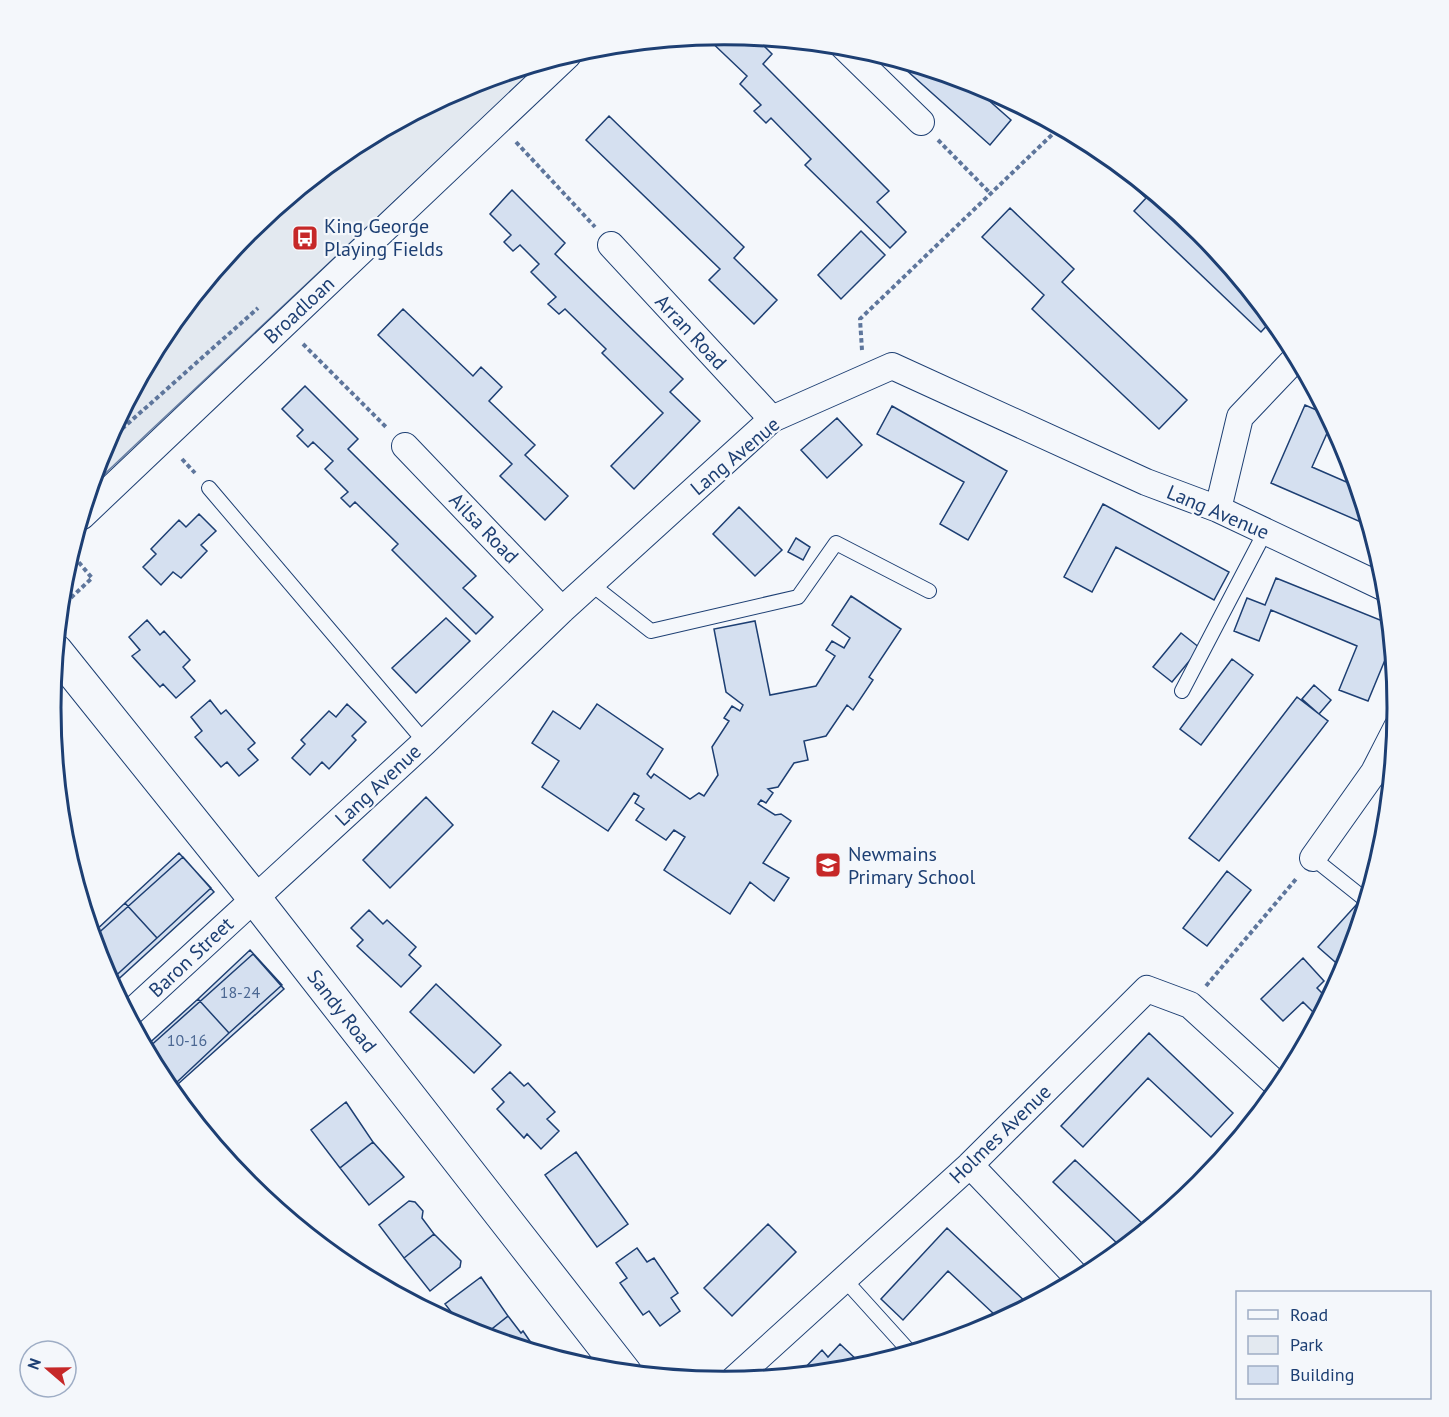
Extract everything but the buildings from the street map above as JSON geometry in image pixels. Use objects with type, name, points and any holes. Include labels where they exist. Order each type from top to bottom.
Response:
[{"type":"main road","name":"Sandy Road","points":[[63,659],[255,899],[617,1363]]},
{"type":"street","points":[[856,58],[921,123]]},
{"type":"street","name":"Broadloan","points":[[93,506],[554,68]]},
{"type":"street","name":"Arran Road","points":[[611,245],[772,419]]},
{"type":"street","points":[[1218,509],[1240,417],[1291,364]]},
{"type":"street","name":"Lang Avenue","points":[[255,899],[425,742],[562,610],[772,419],[892,366],[1146,482],[1218,509],[1376,584]]},
{"type":"street","name":"Ailsa Road","points":[[405,446],[562,610]]},
{"type":"street","points":[[1314,858],[1374,772],[1387,746]]},
{"type":"street","name":"Baron Street","points":[[133,1010],[255,899]]},
{"type":"street","name":"Holmes Avenue","points":[[743,1372],[970,1165],[1147,989],[1190,1005],[1273,1081]]},
{"type":"street","points":[[970,1165],[1073,1273]]},
{"type":"lane","points":[[209,488],[425,742]]},
{"type":"lane","points":[[1182,691],[1265,532]]},
{"type":"lane","points":[[591,584],[651,631],[798,597],[836,543],[929,591]]},
{"type":"lane","points":[[1314,858],[1361,896]]},
{"type":"lane","points":[[845,1280],[905,1346]]},
{"type":"path","points":[[498,122],[611,245]]},
{"type":"path","points":[[921,123],[991,194]]},
{"type":"path","points":[[865,378],[860,319],[1054,133]]},
{"type":"path","points":[[124,427],[261,306]]},
{"type":"path","points":[[284,324],[405,446]]},
{"type":"path","points":[[164,438],[209,488]]},
{"type":"path","points":[[71,598],[92,578],[78,562]]},
{"type":"path","points":[[1190,1005],[1314,858]]},
{"type":"green space","points":[[530,75],[104,474],[129,415],[173,340],[198,305],[255,239],[321,182],[393,134],[431,113]]},
{"type":"place","name":"King George Playing Fields","points":[[305,238]]},
{"type":"place","name":"Newmains Primary School","points":[[828,865]]}]
